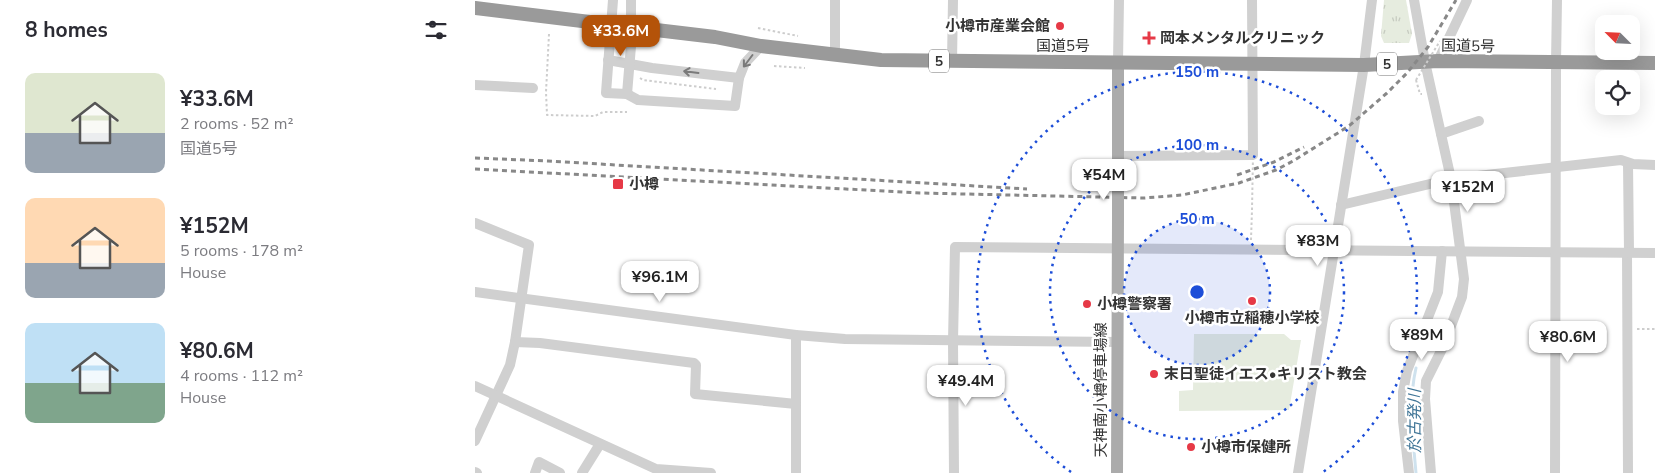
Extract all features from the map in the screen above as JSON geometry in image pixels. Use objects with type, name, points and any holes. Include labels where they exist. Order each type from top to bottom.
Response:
[{"type":"highway","name":"国道5号","points":[[475,8],[631,26],[715,37],[761,46],[881,60],[1364,65],[1431,62],[1655,63]]},
{"type":"main road","points":[[1118,62],[1119,156]]},
{"type":"main road","name":"天神南小樽停車場線","points":[[1117,473],[1119,156]]},
{"type":"street","points":[[613,0],[606,93],[627,94],[638,100],[735,106],[739,78],[745,63],[761,46]]},
{"type":"street","points":[[627,94],[631,0]]},
{"type":"street","points":[[835,0],[835,55]]},
{"type":"street","points":[[952,62],[953,0]]},
{"type":"street","points":[[1118,62],[1119,0]]},
{"type":"street","points":[[1119,156],[1253,155],[1252,0]]},
{"type":"street","points":[[1298,473],[1364,65],[1372,0]]},
{"type":"street","points":[[1414,0],[1431,62],[1445,180],[1460,250],[1463,279],[1461,297],[1443,347],[1427,381],[1425,399],[1431,473]]},
{"type":"street","points":[[1431,62],[1467,0]]},
{"type":"street","points":[[1555,473],[1557,0]]},
{"type":"street","points":[[608,60],[739,78]]},
{"type":"street","points":[[475,85],[537,90]]},
{"type":"street","points":[[1441,134],[1479,121]]},
{"type":"street","points":[[1341,205],[1445,180],[1621,160],[1628,163],[1655,165]]},
{"type":"street","points":[[1628,163],[1628,473]]},
{"type":"street","points":[[475,222],[529,245],[510,365],[475,441]]},
{"type":"street","points":[[954,473],[953,341],[955,247],[1655,253]]},
{"type":"street","points":[[1409,473],[1403,421],[1403,392],[1407,371],[1438,292],[1442,251]]},
{"type":"street","points":[[475,292],[796,335],[845,339],[1118,342]]},
{"type":"street","points":[[796,335],[796,473]]},
{"type":"street","points":[[515,342],[540,343],[693,363],[697,366],[695,394],[796,404]]},
{"type":"street","points":[[475,386],[656,469],[711,473]]},
{"type":"street","points":[[582,473],[600,444]]},
{"type":"street","points":[[535,473],[539,462],[560,473]]},
{"type":"path","points":[[758,28],[798,36]]},
{"type":"path","points":[[549,34],[546,92],[547,115],[595,116],[603,112],[627,112]]},
{"type":"path","points":[[1428,92],[1420,94],[1416,80],[1440,41]]},
{"type":"path","points":[[774,66],[805,68]]},
{"type":"path","points":[[640,78],[643,80],[717,89]]},
{"type":"path","points":[[537,90],[546,92]]},
{"type":"path","points":[[1251,250],[1253,155]]},
{"type":"path","points":[[1627,329],[1655,328]]},
{"type":"green space","points":[[1384,0],[1406,0],[1412,34],[1409,43],[1384,43],[1381,36]]},
{"type":"green space","points":[[1194,334],[1284,334],[1291,340],[1301,340],[1289,410],[1179,411],[1179,391],[1193,390]]},
{"type":"waterway","name":"於古発川","points":[[1416,368],[1412,407],[1416,473]]},
{"type":"railway","points":[[475,169],[920,193],[1144,198],[1182,195],[1239,183],[1276,170],[1349,126],[1407,73],[1428,47],[1456,0]]},
{"type":"railway","points":[[1237,175],[1274,162],[1304,147]]},
{"type":"railway","points":[[475,158],[1027,189]]},
{"type":"place","name":"小樽市産業会館","points":[[1060,26]]},
{"type":"place","name":"岡本メンタルクリニック","points":[[1149,38]]},
{"type":"place","name":"小樽","points":[[618,184]]},
{"type":"place","name":"小樽市立稲穂小学校","points":[[1252,301]]},
{"type":"place","name":"小樽警察署","points":[[1087,304]]},
{"type":"place","name":"末日聖徒イエス•キリスト教会","points":[[1154,374]]},
{"type":"place","name":"小樽市保健所","points":[[1191,447]]}]
